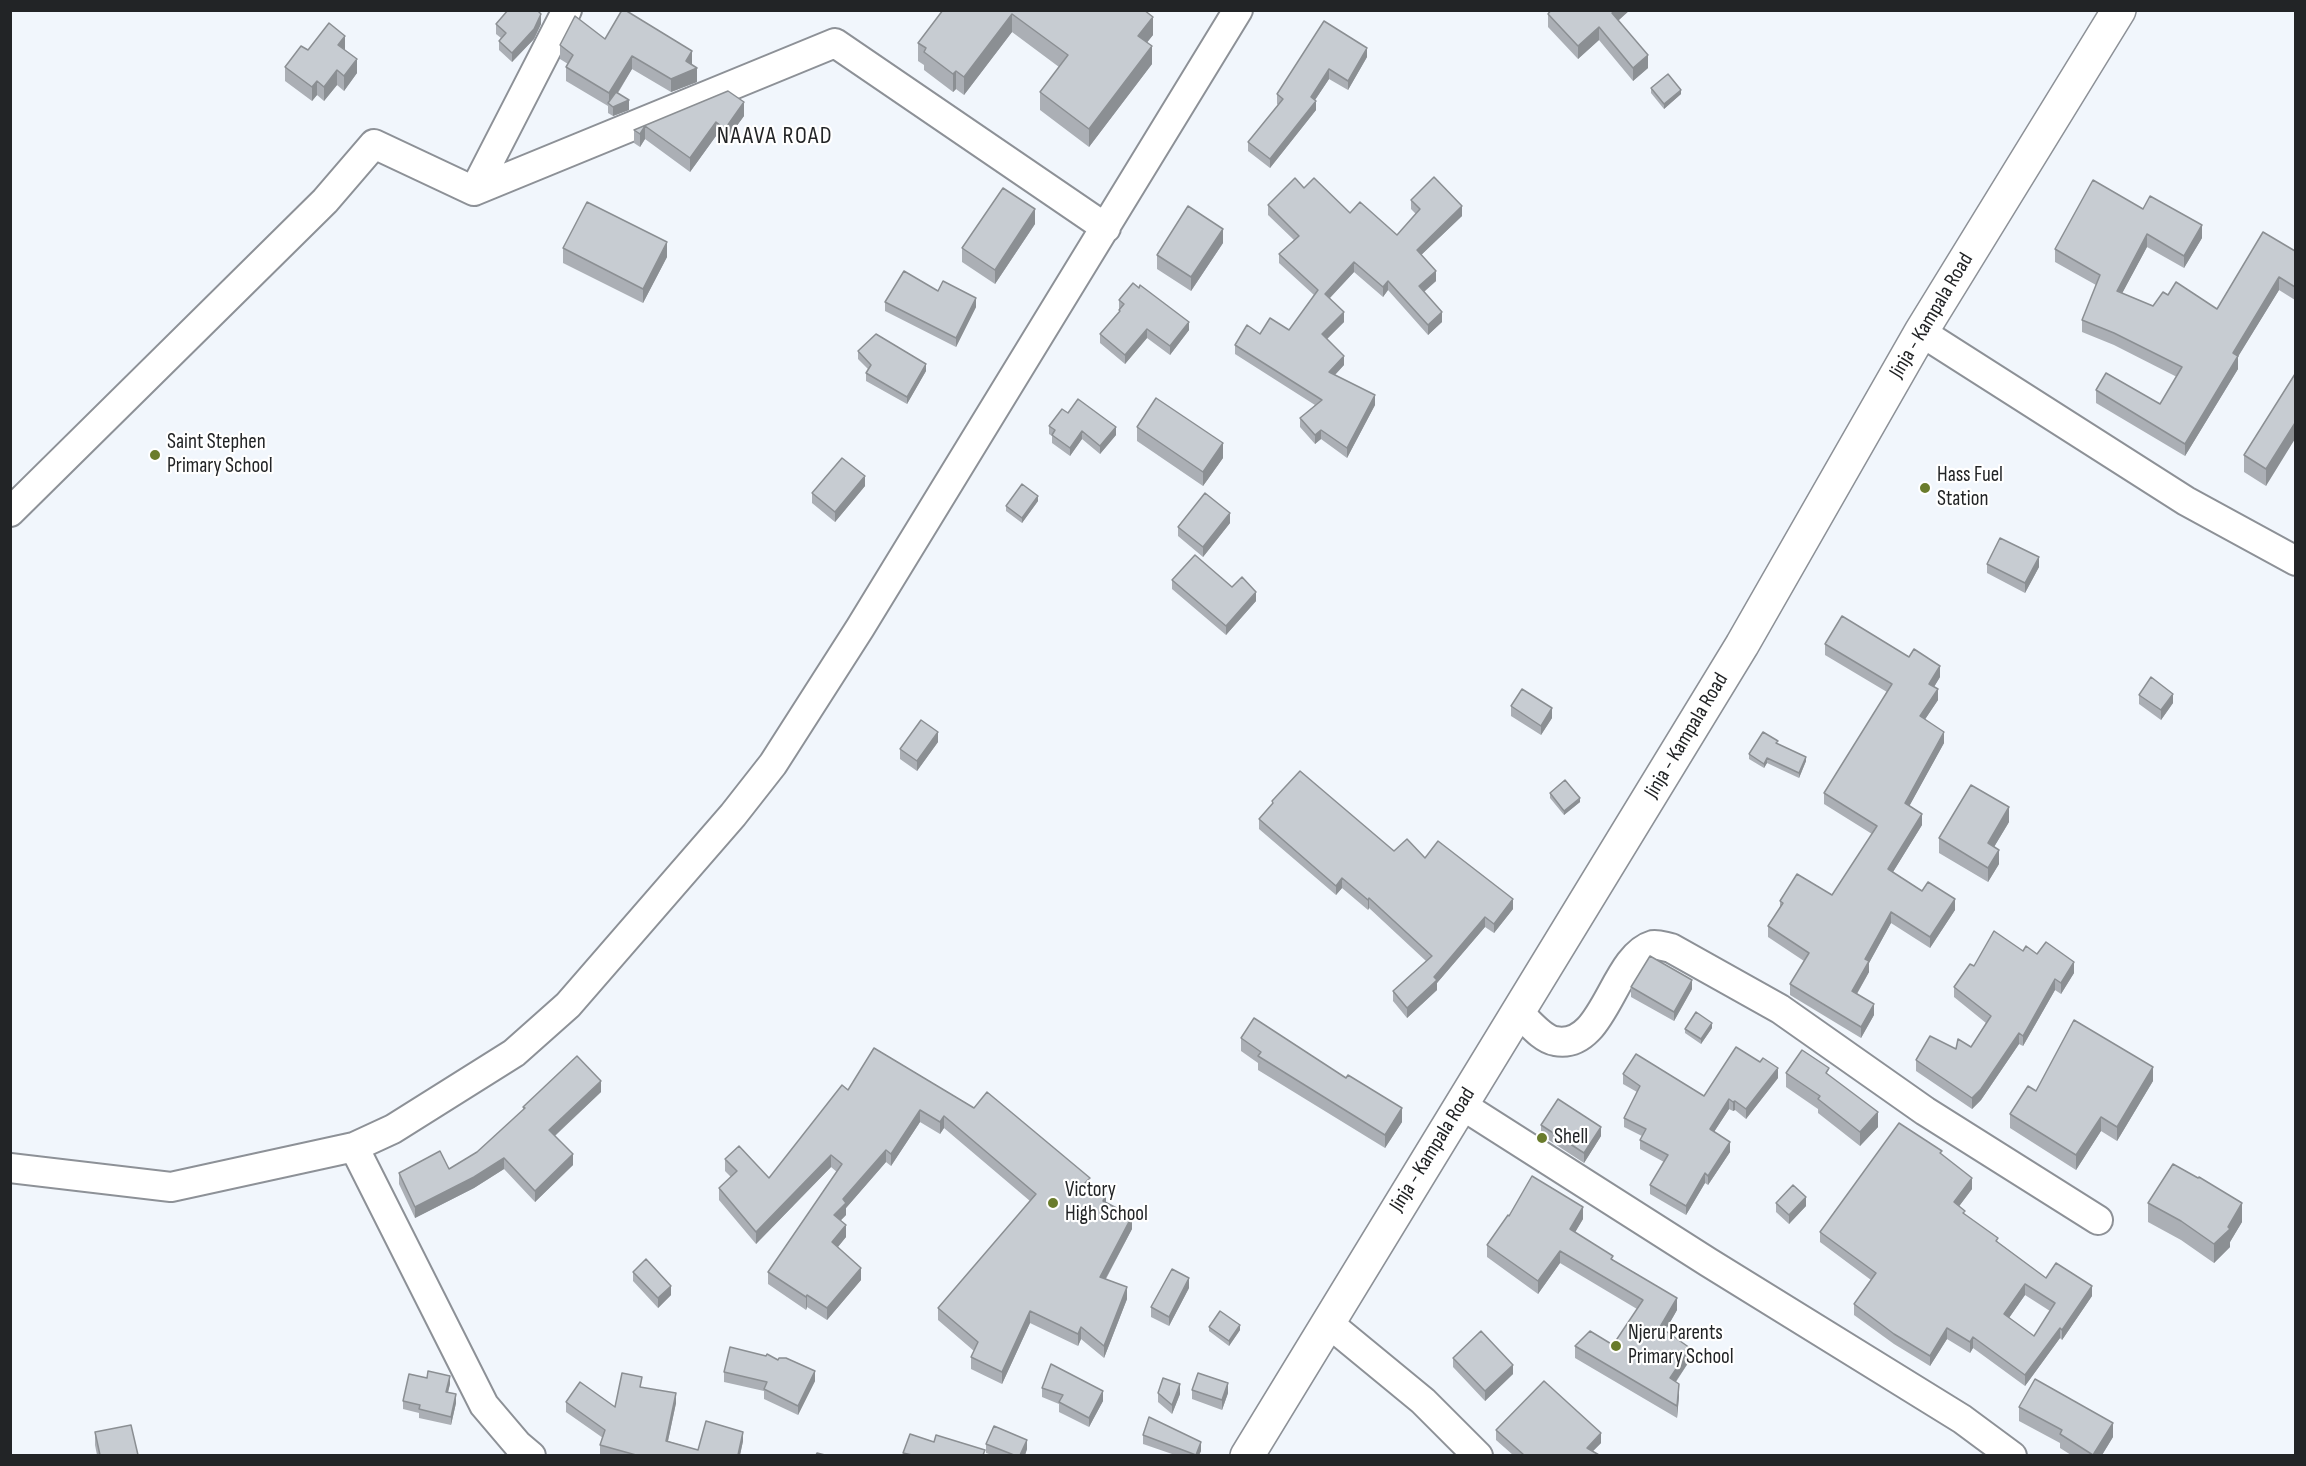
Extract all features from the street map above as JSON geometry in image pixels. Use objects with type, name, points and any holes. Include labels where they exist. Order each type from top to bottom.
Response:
[{"type":"highway","name":"Jinja - Kampala Road","points":[[1247,1455],[1742,645],[1921,332],[2119,10]]},
{"type":"street","points":[[474,191],[567,10]]},
{"type":"street","points":[[10,1168],[171,1187],[354,1147],[393,1129],[514,1053],[568,1005],[772,764],[860,628],[1238,10]]},
{"type":"street","points":[[10,512],[325,201],[374,144],[474,191],[835,43],[1106,228]]},
{"type":"street","points":[[1921,332],[2186,501],[2295,561]]},
{"type":"street","points":[[1519,1013],[1541,1033],[1555,1041],[1569,1041],[1594,1024],[1630,962],[1641,951],[1655,944],[1671,948],[1780,1009],[1925,1111],[2098,1220]]},
{"type":"street","points":[[1460,1104],[1698,1256],[1962,1419],[2012,1455]]},
{"type":"street","points":[[354,1147],[484,1405],[518,1445],[531,1455]]},
{"type":"street","points":[[1327,1322],[1423,1401],[1478,1455]]},
{"type":"building","points":[[508,10],[537,10],[541,14],[534,29],[512,53],[499,41],[506,33],[496,24]]},
{"type":"building","points":[[622,10],[692,51],[686,61],[697,68],[671,79],[632,56],[609,93],[566,67],[573,55],[560,45],[575,16],[605,39]]},
{"type":"building","points":[[943,10],[1144,10],[1153,17],[1138,36],[1152,46],[1089,129],[1040,92],[1068,55],[1012,14],[964,77],[956,71],[953,74],[924,52],[926,48],[918,43]]},
{"type":"building","points":[[1551,10],[1615,10],[1612,13],[1648,55],[1633,68],[1599,27],[1578,46],[1548,14]]},
{"type":"building","points":[[1324,21],[1367,48],[1348,81],[1329,69],[1311,97],[1316,101],[1270,159],[1248,142],[1283,99],[1277,94]]},
{"type":"building","points":[[329,23],[345,36],[338,45],[357,59],[344,76],[337,70],[324,87],[317,81],[312,87],[285,67],[301,46],[308,50]]},
{"type":"building","points":[[1668,74],[1681,90],[1664,104],[1651,88]]},
{"type":"building","points":[[728,91],[744,102],[725,129],[716,122],[690,158],[645,126],[640,134],[634,130]]},
{"type":"building","points":[[616,92],[629,100],[613,107],[608,103]]},
{"type":"building","points":[[1434,177],[1462,206],[1417,250],[1436,271],[1419,286],[1442,312],[1428,325],[1388,281],[1383,287],[1354,262],[1325,294],[1344,312],[1322,334],[1344,356],[1329,372],[1375,395],[1347,448],[1321,430],[1315,435],[1300,418],[1322,400],[1235,345],[1247,325],[1260,334],[1270,318],[1289,330],[1318,290],[1279,254],[1299,236],[1268,205],[1295,178],[1304,188],[1314,178],[1350,213],[1360,202],[1397,235],[1420,209],[1411,200]]},
{"type":"building","points":[[2093,180],[2143,209],[2150,196],[2202,225],[2184,256],[2147,234],[2117,291],[2153,306],[2163,292],[2168,295],[2176,282],[2217,309],[2263,232],[2295,251],[2295,287],[2279,277],[2233,353],[2238,356],[2185,444],[2096,390],[2106,373],[2160,404],[2182,367],[2114,333],[2082,320],[2100,275],[2055,249]]},
{"type":"building","points":[[1003,188],[1035,209],[995,270],[962,248]]},
{"type":"building","points":[[587,202],[667,242],[643,289],[563,248]]},
{"type":"building","points":[[1188,206],[1223,229],[1191,277],[1157,255]]},
{"type":"building","points":[[904,271],[938,291],[943,281],[976,298],[956,338],[885,302]]},
{"type":"building","points":[[1133,283],[1139,288],[1140,285],[1189,322],[1170,346],[1147,329],[1125,355],[1100,334],[1120,311],[1124,304],[1119,300]]},
{"type":"building","points":[[876,334],[926,364],[907,397],[866,373],[871,365],[858,351]]},
{"type":"building","points":[[2295,374],[2295,423],[2266,469],[2244,455]]},
{"type":"building","points":[[1156,398],[1223,443],[1203,472],[1137,427]]},
{"type":"building","points":[[1078,399],[1116,427],[1100,446],[1082,431],[1070,448],[1052,435],[1055,430],[1049,426],[1062,409],[1068,413]]},
{"type":"building","points":[[842,458],[865,476],[835,512],[812,493]]},
{"type":"building","points":[[1022,484],[1038,496],[1022,518],[1006,506]]},
{"type":"building","points":[[1205,493],[1230,513],[1203,547],[1178,527]]},
{"type":"building","points":[[2000,538],[2039,557],[2025,583],[1987,564]]},
{"type":"building","points":[[1195,555],[1232,587],[1242,577],[1256,592],[1226,626],[1172,580]]},
{"type":"building","points":[[1842,616],[1909,657],[1914,649],[1940,666],[1929,684],[1938,689],[1920,716],[1944,732],[1905,803],[1922,814],[1888,869],[1922,891],[1928,882],[1955,899],[1930,937],[1891,912],[1865,959],[1869,961],[1852,991],[1874,1004],[1861,1027],[1790,984],[1809,953],[1768,926],[1783,903],[1780,901],[1797,874],[1832,895],[1877,826],[1824,793],[1892,684],[1825,644]]},
{"type":"building","points":[[2151,677],[2173,694],[2161,710],[2139,695]]},
{"type":"building","points":[[1522,689],[1552,708],[1541,726],[1511,706]]},
{"type":"building","points":[[921,720],[938,732],[917,761],[900,749]]},
{"type":"building","points":[[1763,732],[1778,741],[1776,743],[1806,757],[1799,773],[1767,758],[1764,764],[1749,754]]},
{"type":"building","points":[[1300,771],[1394,851],[1407,839],[1425,858],[1438,841],[1513,899],[1494,924],[1485,917],[1434,977],[1437,980],[1407,1008],[1393,991],[1432,956],[1369,898],[1368,900],[1342,878],[1336,886],[1259,819],[1273,803],[1272,801]]},
{"type":"building","points":[[1565,780],[1580,798],[1564,811],[1550,793]]},
{"type":"building","points":[[1971,785],[2009,807],[1988,843],[1999,850],[1988,868],[1939,838]]},
{"type":"building","points":[[1994,931],[2023,951],[2026,946],[2037,954],[2046,942],[2074,962],[2061,983],[2055,979],[2023,1036],[2019,1033],[1981,1089],[1972,1098],[1916,1060],[1930,1036],[1956,1049],[1958,1039],[1971,1047],[1991,1016],[1954,987],[1970,964],[1974,966]]},
{"type":"building","points":[[1650,956],[1692,980],[1674,1012],[1631,987]]},
{"type":"building","points":[[1696,1012],[1712,1023],[1701,1039],[1685,1029]]},
{"type":"building","points":[[1254,1018],[1346,1078],[1348,1075],[1402,1108],[1385,1135],[1258,1056],[1261,1052],[1241,1038]]},
{"type":"building","points":[[2074,1020],[2153,1067],[2117,1127],[2101,1117],[2076,1155],[2010,1114],[2028,1086],[2036,1091]]},
{"type":"building","points":[[1736,1047],[1760,1062],[1763,1058],[1778,1068],[1746,1109],[1729,1099],[1710,1129],[1730,1142],[1708,1176],[1705,1173],[1686,1206],[1650,1185],[1668,1155],[1640,1140],[1646,1129],[1624,1118],[1640,1086],[1623,1074],[1636,1054],[1704,1096]]},
{"type":"building","points":[[874,1048],[974,1108],[987,1092],[1090,1178],[1085,1183],[1106,1193],[1103,1201],[1132,1216],[1100,1277],[1127,1287],[1104,1346],[1081,1327],[1078,1334],[1030,1311],[1002,1372],[971,1357],[978,1342],[938,1308],[1036,1194],[944,1116],[940,1122],[920,1110],[891,1154],[886,1150],[843,1199],[846,1203],[834,1215],[846,1225],[832,1242],[861,1268],[827,1308],[768,1272],[842,1164],[831,1155],[756,1232],[719,1188],[737,1171],[725,1159],[739,1146],[769,1178],[842,1085],[848,1090]]},
{"type":"building","points":[[1802,1050],[1829,1068],[1826,1073],[1878,1112],[1860,1132],[1818,1099],[1820,1096],[1786,1073]]},
{"type":"building","points":[[577,1056],[601,1081],[549,1130],[573,1154],[535,1191],[504,1158],[474,1177],[415,1207],[399,1173],[440,1151],[449,1169],[477,1152]]},
{"type":"building","points":[[1558,1099],[1601,1127],[1584,1153],[1541,1125]]},
{"type":"building","points":[[1899,1123],[1942,1151],[1940,1153],[1972,1178],[1954,1202],[1965,1211],[1963,1213],[1998,1238],[1996,1241],[2046,1278],[2056,1263],[2092,1286],[2062,1330],[2060,1328],[2025,1375],[1973,1337],[1970,1342],[1947,1328],[1930,1356],[1894,1334],[1854,1304],[1876,1273],[1820,1232]],"holes":[[[2025,1284],[2055,1303],[2034,1336],[2004,1314]]]},
{"type":"building","points":[[2173,1164],[2242,1203],[2228,1227],[2230,1229],[2214,1244],[2181,1221],[2148,1203]]},
{"type":"building","points":[[1532,1176],[1583,1207],[1570,1229],[1613,1256],[1611,1259],[1677,1298],[1660,1327],[1690,1348],[1670,1378],[1679,1384],[1677,1406],[1575,1346],[1590,1331],[1613,1345],[1643,1300],[1560,1251],[1538,1281],[1487,1245],[1509,1216]]},
{"type":"building","points":[[1793,1185],[1806,1197],[1789,1215],[1776,1203]]},
{"type":"building","points":[[646,1259],[671,1286],[658,1298],[633,1272]]},
{"type":"building","points":[[1172,1269],[1189,1278],[1169,1317],[1151,1307]]},
{"type":"building","points":[[1220,1311],[1240,1325],[1229,1341],[1209,1327]]},
{"type":"building","points":[[1481,1331],[1513,1365],[1485,1391],[1453,1358]]},
{"type":"building","points":[[730,1347],[766,1356],[767,1354],[778,1360],[786,1358],[815,1371],[798,1406],[764,1389],[767,1382],[724,1372]]},
{"type":"building","points":[[1051,1364],[1103,1391],[1089,1418],[1059,1402],[1063,1395],[1042,1388]]},
{"type":"building","points":[[428,1371],[450,1376],[446,1392],[456,1394],[451,1417],[419,1409],[420,1405],[403,1401],[409,1374],[427,1378]]},
{"type":"building","points":[[622,1373],[642,1377],[640,1387],[676,1393],[666,1441],[698,1450],[706,1421],[743,1432],[738,1455],[636,1455],[600,1445],[605,1430],[566,1402],[580,1382],[615,1407]]},
{"type":"building","points":[[1198,1373],[1228,1383],[1222,1400],[1192,1390]]},
{"type":"building","points":[[1163,1378],[1180,1384],[1172,1405],[1158,1393]]},
{"type":"building","points":[[2035,1379],[2113,1423],[2093,1455],[2060,1434],[2062,1430],[2019,1407]]},
{"type":"building","points":[[1544,1381],[1601,1433],[1587,1448],[1599,1455],[1524,1455],[1496,1430]]},
{"type":"building","points":[[1149,1417],[1201,1442],[1196,1455],[1143,1435]]},
{"type":"building","points":[[131,1425],[138,1455],[100,1455],[95,1432]]},
{"type":"building","points":[[994,1426],[1027,1440],[1020,1455],[1014,1455],[986,1444]]},
{"type":"building","points":[[910,1434],[934,1442],[936,1435],[985,1450],[983,1455],[903,1453]]},
{"type":"place","name":"Saint Stephen Primary School","points":[[155,455]]},
{"type":"place","name":"Hass Fuel Station","points":[[1925,488]]},
{"type":"place","name":"Shell","points":[[1542,1138]]},
{"type":"place","name":"Victory High School","points":[[1053,1203]]},
{"type":"place","name":"Njeru Parents Primary School","points":[[1616,1346]]},
{"type":"district","name":"NAAVA ROAD","points":[[775,137]]}]
